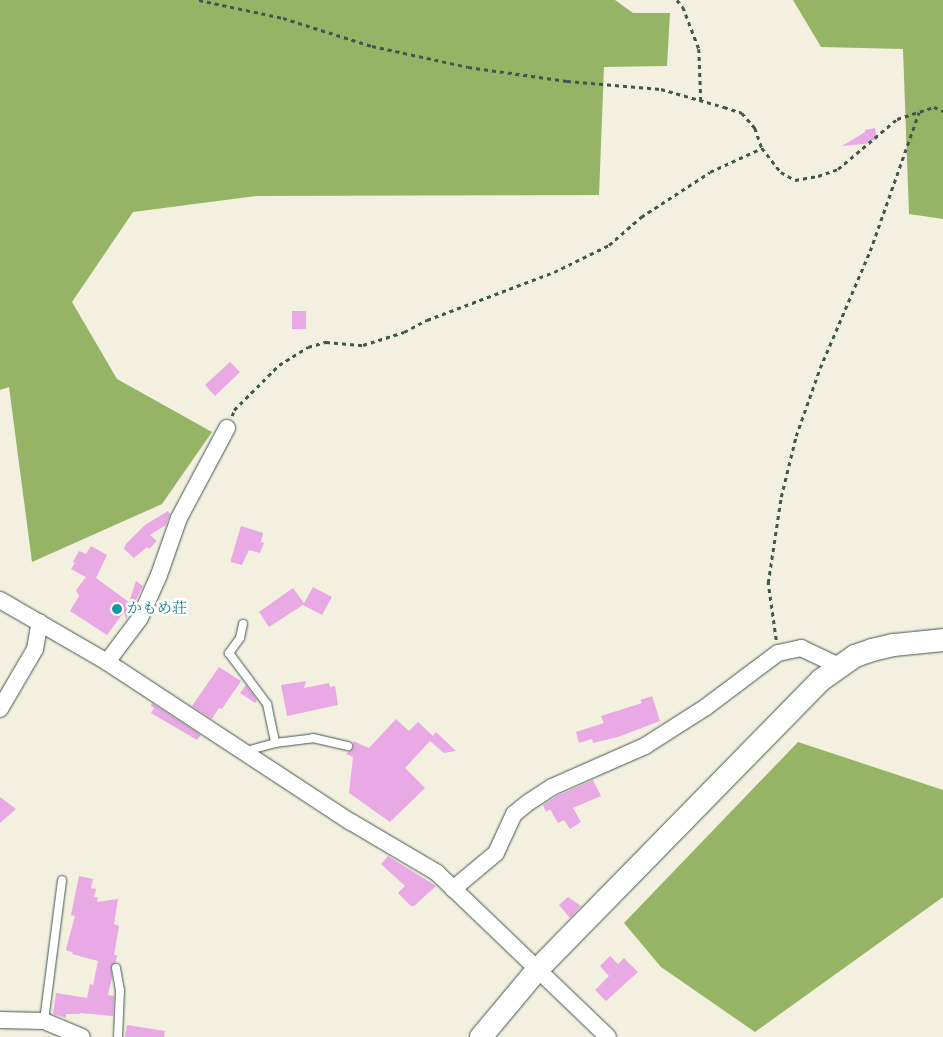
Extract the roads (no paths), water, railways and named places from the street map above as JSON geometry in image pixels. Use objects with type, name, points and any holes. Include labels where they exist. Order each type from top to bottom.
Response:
[{"type":"street","points":[[107,662],[140,618],[159,575],[179,518],[227,428]]},
{"type":"street","points":[[0,600],[107,662],[351,822],[436,872],[608,1037]]},
{"type":"street","points":[[0,709],[35,649],[40,622]]},
{"type":"street","points":[[481,1037],[537,970],[821,680],[839,666],[872,650],[894,645],[943,640]]},
{"type":"street","points":[[453,889],[496,853],[514,814],[529,802],[552,787],[645,746],[706,707],[778,653],[800,648],[839,666]]},
{"type":"street","points":[[0,1020],[44,1021],[78,1036]]},
{"type":"lane","points":[[243,624],[240,638],[230,653],[266,704],[275,743]]},
{"type":"lane","points":[[244,751],[275,743],[313,738],[348,746]]},
{"type":"lane","points":[[44,1021],[62,880]]},
{"type":"lane","points":[[116,968],[120,990],[118,1037]]},
{"type":"place","name":"かもめ荘","points":[[117,609]]}]
